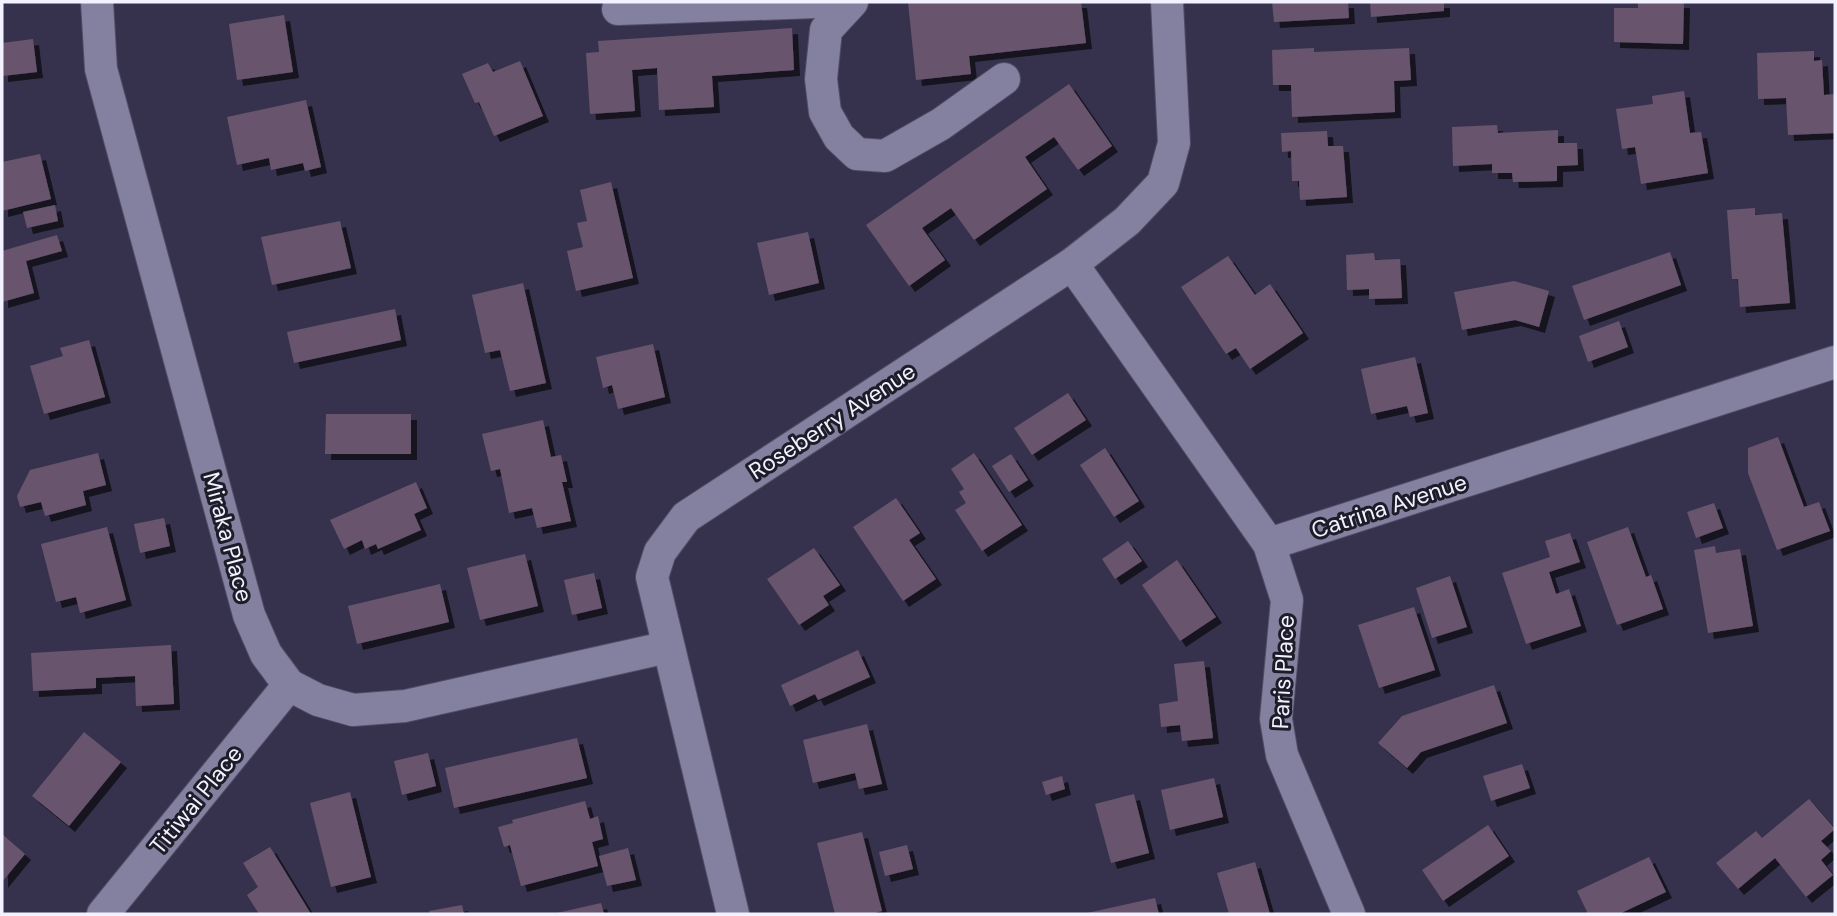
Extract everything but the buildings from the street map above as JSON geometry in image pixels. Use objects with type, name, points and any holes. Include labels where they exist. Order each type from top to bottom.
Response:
[{"type":"street","name":"Miraka Place","points":[[97,2],[102,69],[249,615],[266,654],[289,685],[318,700],[353,710],[405,706],[668,647]]},
{"type":"street","points":[[618,9],[816,2]]},
{"type":"street","points":[[852,2],[826,30],[821,79],[825,112],[838,137],[858,154],[885,156],[941,124],[1004,79]]},
{"type":"street","name":"Roseberry Avenue","points":[[733,914],[652,577],[660,552],[686,517],[1072,264],[1127,221],[1163,183],[1174,144],[1167,2]]},
{"type":"street","points":[[1072,264],[1269,544]]},
{"type":"street","name":"Catrina Avenue","points":[[1269,544],[1835,362]]},
{"type":"street","name":"Paris Place","points":[[1269,544],[1287,600],[1276,719],[1282,755],[1349,914]]},
{"type":"street","name":"Titiwai Place","points":[[103,914],[289,685]]}]
